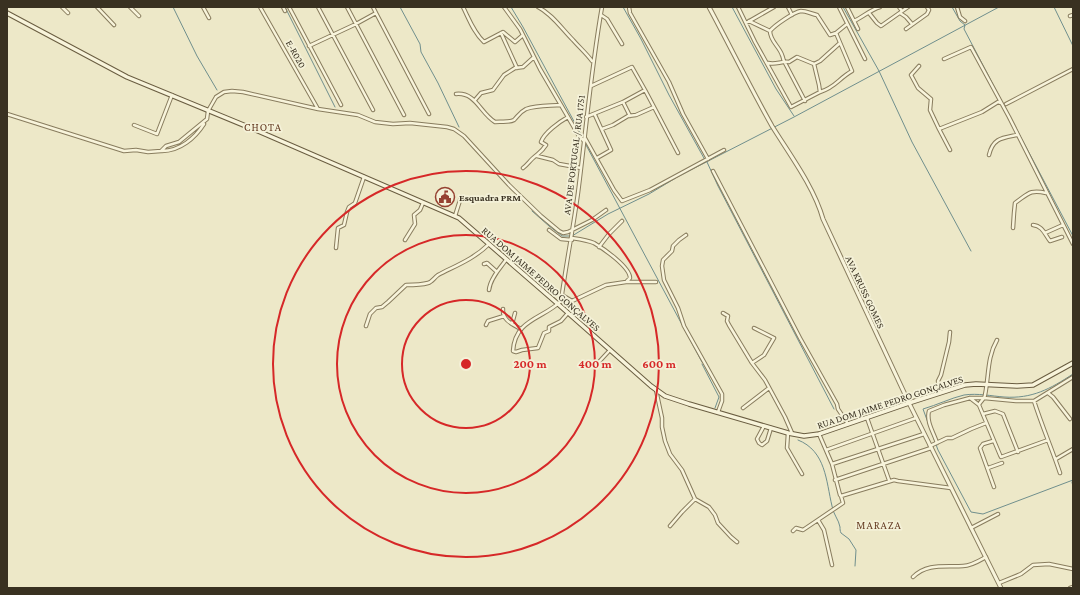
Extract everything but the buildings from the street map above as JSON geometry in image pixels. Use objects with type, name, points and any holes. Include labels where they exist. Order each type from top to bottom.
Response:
[{"type":"main road","name":"RUA DOM JAIME PEDRO GONÇALVES","points":[[7,13],[127,77],[459,218],[656,390],[665,396],[771,428],[809,436],[819,434],[965,385],[1029,386],[1044,380],[1073,364]]},
{"type":"street","points":[[62,7],[68,13]]},
{"type":"street","points":[[97,7],[114,25]]},
{"type":"street","points":[[130,7],[139,16]]},
{"type":"street","points":[[203,7],[209,18]]},
{"type":"street","name":"E-R020","points":[[260,7],[318,109]]},
{"type":"street","points":[[283,7],[285,11]]},
{"type":"street","points":[[289,7],[341,105]]},
{"type":"street","points":[[318,7],[373,110]]},
{"type":"street","points":[[347,7],[404,115]]},
{"type":"street","points":[[373,7],[429,114]]},
{"type":"street","points":[[463,7],[468,19],[483,42],[486,42],[503,32],[515,42],[523,35]]},
{"type":"street","points":[[504,7],[518,25],[534,57],[579,136],[584,139],[597,158],[620,200],[624,201],[650,190],[724,150]]},
{"type":"street","points":[[538,7],[552,17],[593,62]]},
{"type":"street","name":"AVA DE PORTUGAL / RUA 1751","points":[[558,304],[561,301],[572,239],[593,62],[602,7]]},
{"type":"street","points":[[629,7],[630,13],[668,82],[685,119],[708,159]]},
{"type":"street","name":"AVA KRUSS GOMES","points":[[709,7],[771,124],[802,174],[820,207],[823,219],[916,418],[1001,588]]},
{"type":"street","points":[[738,7],[748,22],[755,42],[791,108],[820,92],[834,87],[844,76],[852,71],[836,33]]},
{"type":"street","points":[[748,22],[774,7]]},
{"type":"street","points":[[788,7],[792,15]]},
{"type":"street","points":[[838,7],[864,59]]},
{"type":"street","points":[[847,7],[858,29]]},
{"type":"street","points":[[854,21],[880,7]]},
{"type":"street","points":[[899,7],[901,12],[912,24]]},
{"type":"street","points":[[869,13],[881,26],[908,7]]},
{"type":"street","points":[[906,30],[929,12],[927,7]]},
{"type":"street","points":[[957,7],[960,17],[965,22]]},
{"type":"street","points":[[805,101],[784,61],[782,54],[770,35],[770,31],[774,26],[802,11],[817,15],[828,33],[832,35],[847,24]]},
{"type":"street","points":[[309,46],[356,24],[376,12]]},
{"type":"street","points":[[601,15],[607,19],[622,44]]},
{"type":"street","points":[[748,22],[770,31]]},
{"type":"street","points":[[501,33],[517,68]]},
{"type":"street","points":[[767,62],[774,64],[784,61],[789,62],[797,57],[814,64],[820,61],[840,44]]},
{"type":"street","points":[[944,59],[971,47],[1073,244]]},
{"type":"street","points":[[475,100],[481,94],[493,90],[504,75],[517,68],[523,67],[534,57]]},
{"type":"street","points":[[814,64],[820,92]]},
{"type":"street","points":[[919,66],[911,75],[918,88],[931,99],[930,110],[950,150]]},
{"type":"street","points":[[591,86],[632,67],[678,153]]},
{"type":"street","points":[[1006,104],[1073,69]]},
{"type":"street","points":[[586,117],[623,102],[645,90]]},
{"type":"street","points":[[7,114],[124,151],[168,151],[196,136],[207,119],[208,111],[216,97],[224,92],[243,92],[292,104],[358,115],[375,122],[393,124],[410,123],[454,129],[464,136],[509,185],[551,225],[563,233],[573,230],[592,220],[606,210]]},
{"type":"street","points":[[456,94],[466,95],[475,100],[493,121],[497,122],[514,120],[520,113],[528,109],[540,106],[561,105]]},
{"type":"street","points":[[134,124],[157,134],[172,95]]},
{"type":"street","points":[[623,102],[630,116]]},
{"type":"street","points":[[939,129],[982,112],[998,102],[1001,103]]},
{"type":"street","points":[[602,129],[654,107]]},
{"type":"street","points":[[595,114],[611,150],[597,158]]},
{"type":"street","points":[[522,168],[537,156],[546,145],[541,142],[543,136],[558,123],[568,117]]},
{"type":"street","points":[[161,151],[166,146],[179,142],[207,119]]},
{"type":"street","points":[[989,155],[994,143],[1002,138],[1017,135]]},
{"type":"street","points":[[537,156],[553,160],[559,164],[581,168]]},
{"type":"street","points":[[713,171],[800,338],[837,404],[838,409],[848,424]]},
{"type":"street","points":[[336,248],[338,228],[344,225],[349,207],[355,203],[364,177]]},
{"type":"street","points":[[1014,228],[1015,203],[1030,192],[1039,191],[1046,193]]},
{"type":"street","points":[[455,216],[461,197]]},
{"type":"street","points":[[405,240],[414,226],[414,215],[420,210],[423,203]]},
{"type":"street","points":[[599,247],[609,234],[622,222]]},
{"type":"street","points":[[1033,225],[1039,226],[1050,241],[1062,237]]},
{"type":"street","points":[[1045,233],[1063,225]]},
{"type":"street","points":[[1057,228],[1066,231]]},
{"type":"street","points":[[549,230],[561,239],[592,242],[618,260],[628,271],[630,277],[626,282]]},
{"type":"street","points":[[686,235],[673,246],[672,251],[664,260],[662,272],[664,280],[678,308],[684,326],[722,394],[722,401],[718,412]]},
{"type":"street","points":[[366,326],[370,314],[376,308],[382,307],[406,285],[430,283],[436,276],[473,258],[489,244]]},
{"type":"street","points":[[489,290],[490,284],[506,260]]},
{"type":"street","points":[[484,264],[487,263],[497,272]]},
{"type":"street","points":[[562,295],[572,301],[606,285],[626,282],[656,282]]},
{"type":"street","points":[[558,304],[518,332],[514,352],[538,348],[543,335],[548,331],[549,326],[561,321],[568,313]]},
{"type":"street","points":[[504,308],[504,316],[512,324],[522,329]]},
{"type":"street","points":[[512,324],[515,313]]},
{"type":"street","points":[[723,313],[728,316],[728,325],[752,363],[762,374],[785,417],[790,433],[787,448],[802,474]]},
{"type":"street","points":[[486,325],[490,320],[504,316]]},
{"type":"street","points":[[752,363],[764,355],[774,338],[754,328]]},
{"type":"street","points":[[940,393],[938,382],[949,342],[950,332]]},
{"type":"street","points":[[979,405],[985,397],[988,364],[997,340]]},
{"type":"street","points":[[598,364],[610,350]]},
{"type":"street","points":[[936,443],[929,423],[929,411],[944,404],[970,398],[985,397],[1009,401],[1034,401],[1073,377]]},
{"type":"street","points":[[743,408],[769,388]]},
{"type":"street","points":[[656,390],[665,441],[670,454],[682,470],[695,499],[709,507],[718,522],[730,537],[737,542]]},
{"type":"street","points":[[1048,393],[1053,397],[1070,419]]},
{"type":"street","points":[[659,402],[665,396]]},
{"type":"street","points":[[970,398],[979,405],[1001,458],[1048,440]]},
{"type":"street","points":[[1034,401],[1060,473]]},
{"type":"street","points":[[982,414],[995,411],[1003,414],[1018,452]]},
{"type":"street","points":[[867,418],[889,480]]},
{"type":"street","points":[[826,450],[916,418]]},
{"type":"street","points":[[835,480],[883,465],[931,447],[947,438],[952,438],[970,428],[986,423]]},
{"type":"street","points":[[764,426],[757,439],[761,445],[765,444],[767,441],[771,428]]},
{"type":"street","points":[[793,531],[796,528],[804,530],[842,504],[832,464],[819,434]]},
{"type":"street","points":[[832,464],[924,434]]},
{"type":"street","points":[[994,440],[983,444],[980,448],[994,487]]},
{"type":"street","points":[[1056,459],[1073,449]]},
{"type":"street","points":[[988,468],[1002,463]]},
{"type":"street","points":[[841,496],[889,480],[951,488]]},
{"type":"street","points":[[670,526],[695,499]]},
{"type":"street","points":[[971,528],[998,514]]},
{"type":"street","points":[[818,520],[824,530],[832,565]]},
{"type":"street","points":[[912,577],[930,567],[969,565],[986,557]]},
{"type":"street","points":[[999,583],[1021,574],[1033,565],[1048,564],[1073,569]]},
{"type":"waterway","points":[[173,7],[197,56],[217,90]]},
{"type":"waterway","points":[[285,7],[335,107]]},
{"type":"waterway","points":[[400,7],[420,44],[421,52],[459,127]]},
{"type":"waterway","points":[[511,7],[583,138]]},
{"type":"waterway","points":[[623,7],[705,160]]},
{"type":"waterway","points":[[732,7],[776,89],[794,116]]},
{"type":"waterway","points":[[843,7],[879,71],[912,142],[971,251]]},
{"type":"waterway","points":[[952,7],[960,21],[965,25],[964,29],[1008,113]]},
{"type":"waterway","points":[[532,211],[562,236],[572,236],[608,214],[649,194],[679,176],[794,117],[999,7]]},
{"type":"waterway","points":[[1054,7],[1073,46]]},
{"type":"waterway","points":[[1016,128],[1073,236]]},
{"type":"waterway","points":[[586,145],[702,362]]},
{"type":"waterway","points":[[707,162],[834,409]]},
{"type":"waterway","points":[[702,364],[719,397],[715,408]]},
{"type":"waterway","points":[[1073,374],[1032,395],[1004,397],[969,394],[923,409],[938,450],[971,512],[983,514],[1073,480]]},
{"type":"waterway","points":[[798,440],[814,451],[819,459],[826,477],[833,509],[841,533],[849,539],[856,550],[855,566]]},
{"type":"waterway","points":[[1072,482],[1073,487]]},
{"type":"place","name":"Esquadra PRM","points":[[445,197]]},
{"type":"district","name":"CHOTA","points":[[263,127]]},
{"type":"district","name":"MARAZA","points":[[879,525]]}]
